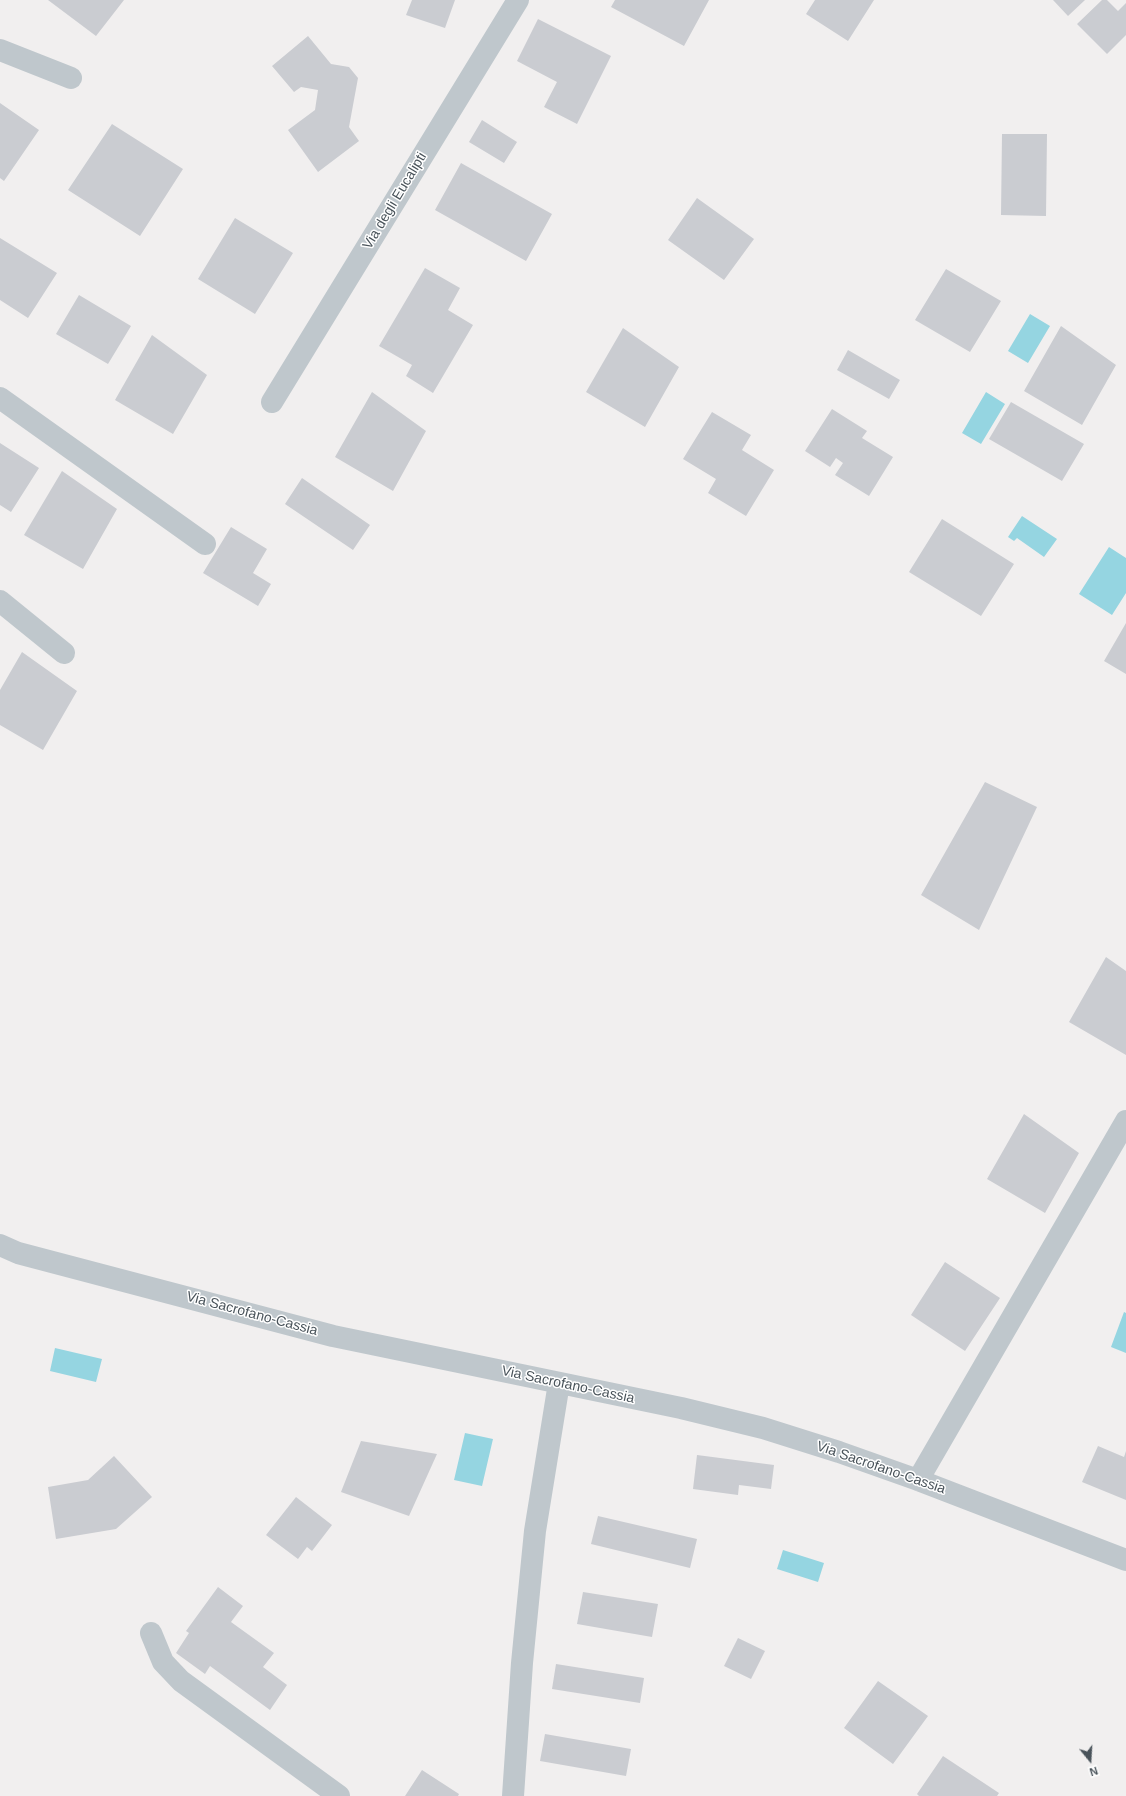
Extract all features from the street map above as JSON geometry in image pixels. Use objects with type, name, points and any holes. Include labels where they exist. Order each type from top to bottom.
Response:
[{"type":"street","name":"Via degli Eucalipti","points":[[272,402],[518,0]]},
{"type":"street","points":[[0,50],[71,78]]},
{"type":"street","points":[[0,398],[205,544]]},
{"type":"street","points":[[0,601],[64,652]]},
{"type":"street","points":[[918,1480],[1126,1120]]},
{"type":"street","name":"Via Sacrofano-Cassia","points":[[0,1246],[18,1253],[333,1336],[701,1413],[750,1425],[839,1452],[918,1480],[1126,1560]]},
{"type":"street","points":[[513,1796],[523,1655],[535,1531],[559,1383]]},
{"type":"street","points":[[151,1633],[163,1662],[181,1681],[338,1796]]},
{"type":"water","points":[[1030,314],[1050,326],[1028,363],[1008,351]]},
{"type":"water","points":[[986,392],[1005,404],[981,444],[962,433]]},
{"type":"water","points":[[1022,516],[1057,539],[1044,557],[1017,538],[1014,541],[1008,537]]},
{"type":"water","points":[[1109,547],[1126,558],[1126,593],[1112,615],[1079,594]]},
{"type":"water","points":[[1124,1312],[1126,1313],[1126,1353],[1111,1347]]},
{"type":"water","points":[[55,1348],[102,1359],[96,1382],[50,1371]]},
{"type":"water","points":[[465,1433],[493,1439],[482,1486],[454,1480]]},
{"type":"water","points":[[783,1550],[824,1563],[818,1582],[777,1569]]},
{"type":"building","points":[[48,0],[124,0],[96,36]]},
{"type":"building","points":[[412,0],[455,0],[445,28],[406,15]]},
{"type":"building","points":[[615,0],[709,0],[684,46],[611,7]]},
{"type":"building","points":[[815,0],[874,0],[848,41],[806,14]]},
{"type":"building","points":[[1053,0],[1085,0],[1068,16]]},
{"type":"building","points":[[1102,0],[1107,0],[1118,11],[1126,3],[1126,35],[1107,54],[1077,24]]},
{"type":"building","points":[[538,19],[611,56],[577,124],[544,107],[557,82],[517,61]]},
{"type":"building","points":[[308,36],[331,64],[349,67],[358,78],[349,127],[359,141],[318,172],[288,130],[315,110],[318,90],[301,87],[294,92],[272,66]]},
{"type":"building","points":[[0,103],[39,130],[4,181],[0,178]]},
{"type":"building","points":[[482,120],[517,142],[504,163],[469,142]]},
{"type":"building","points":[[112,124],[183,169],[140,236],[68,190]]},
{"type":"building","points":[[1002,134],[1047,134],[1046,216],[1001,215]]},
{"type":"building","points":[[461,163],[552,214],[526,261],[435,210]]},
{"type":"building","points":[[697,198],[754,239],[724,280],[668,240]]},
{"type":"building","points":[[235,218],[293,253],[255,314],[198,279]]},
{"type":"building","points":[[0,238],[57,273],[28,318],[0,300]]},
{"type":"building","points":[[425,268],[460,288],[448,310],[473,325],[433,393],[406,376],[412,365],[379,346]]},
{"type":"building","points":[[946,269],[1001,301],[970,352],[915,320]]},
{"type":"building","points":[[79,295],[131,326],[108,364],[56,334]]},
{"type":"building","points":[[1061,326],[1116,365],[1082,425],[1024,391]]},
{"type":"building","points":[[623,328],[679,367],[645,427],[586,392]]},
{"type":"building","points":[[152,335],[207,375],[173,434],[115,400]]},
{"type":"building","points":[[848,350],[900,380],[889,399],[837,370]]},
{"type":"building","points":[[372,392],[426,431],[393,491],[335,457]]},
{"type":"building","points":[[1011,402],[1084,444],[1062,481],[989,439]]},
{"type":"building","points":[[832,409],[867,431],[862,438],[893,457],[869,496],[835,475],[843,463],[836,458],[830,467],[805,451]]},
{"type":"building","points":[[712,412],[751,435],[742,450],[774,470],[746,516],[708,493],[716,479],[683,459]]},
{"type":"building","points":[[0,443],[39,468],[11,512],[0,505]]},
{"type":"building","points":[[62,471],[117,509],[83,569],[24,535]]},
{"type":"building","points":[[302,478],[370,525],[353,550],[285,504]]},
{"type":"building","points":[[942,519],[1014,564],[981,616],[909,572]]},
{"type":"building","points":[[231,527],[267,549],[253,573],[271,584],[258,606],[203,573]]},
{"type":"building","points":[[1126,623],[1126,674],[1104,661]]},
{"type":"building","points":[[22,652],[77,691],[43,750],[0,725],[0,690]]},
{"type":"building","points":[[985,782],[1037,807],[979,930],[921,895]]},
{"type":"building","points":[[1106,957],[1126,971],[1126,1055],[1069,1022]]},
{"type":"building","points":[[1024,1114],[1079,1153],[1045,1213],[987,1179]]},
{"type":"building","points":[[945,1262],[1000,1298],[965,1351],[911,1315]]},
{"type":"building","points":[[361,1441],[437,1454],[409,1516],[341,1492]]},
{"type":"building","points":[[1098,1446],[1124,1457],[1126,1451],[1126,1500],[1082,1482]]},
{"type":"building","points":[[697,1455],[774,1465],[771,1489],[739,1485],[738,1495],[693,1489]]},
{"type":"building","points":[[114,1456],[152,1497],[116,1529],[56,1539],[48,1487],[88,1480]]},
{"type":"building","points":[[296,1497],[332,1525],[312,1551],[307,1547],[298,1559],[266,1535]]},
{"type":"building","points":[[598,1516],[697,1539],[690,1568],[591,1544]]},
{"type":"building","points":[[218,1587],[243,1606],[231,1622],[274,1653],[263,1667],[287,1685],[270,1710],[210,1666],[205,1674],[176,1653],[189,1633],[186,1631]]},
{"type":"building","points":[[583,1592],[658,1604],[652,1637],[577,1624]]},
{"type":"building","points":[[738,1638],[765,1651],[751,1679],[724,1666]]},
{"type":"building","points":[[556,1664],[644,1678],[640,1703],[552,1689]]},
{"type":"building","points":[[878,1681],[928,1716],[893,1764],[844,1728]]},
{"type":"building","points":[[545,1734],[631,1749],[626,1776],[540,1761]]},
{"type":"building","points":[[943,1756],[999,1793],[997,1796],[919,1796],[917,1794]]},
{"type":"building","points":[[422,1770],[459,1794],[458,1796],[405,1796]]}]
